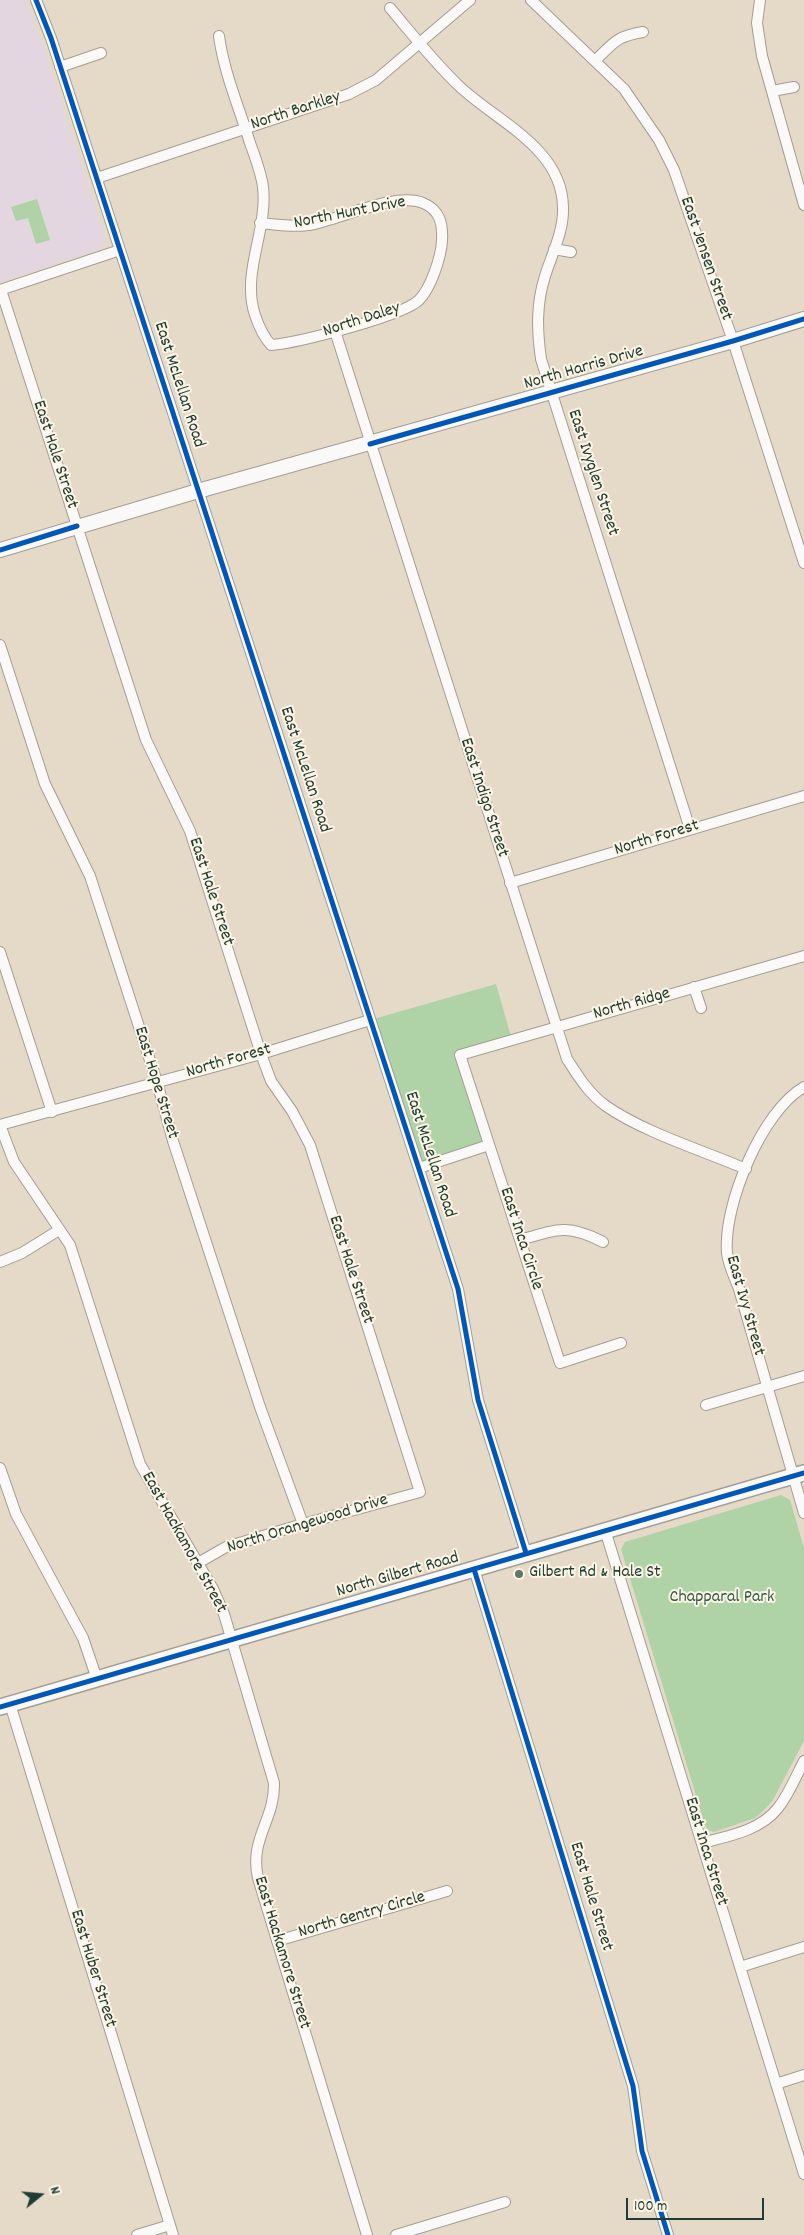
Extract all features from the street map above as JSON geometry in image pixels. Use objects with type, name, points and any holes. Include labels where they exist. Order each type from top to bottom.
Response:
[{"type":"main road","name":"North Gilbert Road","points":[[5,1705],[799,1474]]},
{"type":"street","name":"East McLellan Road","points":[[36,0],[97,178],[458,1289],[478,1400],[526,1553]]},
{"type":"street","name":"North Barkley","points":[[97,178],[349,94],[376,80],[470,0]]},
{"type":"street","name":"East Jensen Street","points":[[531,0],[596,60],[624,89],[659,140],[674,170],[733,341],[804,563]]},
{"type":"street","points":[[760,0],[757,23],[762,56],[804,204]]},
{"type":"street","name":"East Ivyglen Street","points":[[390,8],[459,86],[540,150],[560,189],[563,206],[561,231],[544,278],[536,328],[541,359],[690,829]]},
{"type":"street","points":[[596,60],[615,41],[627,34],[642,32]]},
{"type":"street","points":[[219,36],[222,61],[246,129],[263,188],[260,223]]},
{"type":"street","points":[[60,68],[101,53]]},
{"type":"street","points":[[772,92],[794,87]]},
{"type":"street","name":"North Hunt Drive","points":[[260,223],[289,227],[311,225],[392,202],[410,201],[423,203],[438,213]]},
{"type":"street","name":"North Daley","points":[[260,223],[250,280],[250,300],[262,335],[271,345],[288,344],[335,331],[401,311],[419,301],[430,286],[442,245],[442,229],[438,213]]},
{"type":"street","points":[[554,249],[571,252]]},
{"type":"street","points":[[0,290],[120,250]]},
{"type":"street","name":"East Hale Street","points":[[0,290],[146,740],[190,831],[271,1081],[292,1111],[310,1145],[420,1492]]},
{"type":"street","name":"North Harris Drive","points":[[0,550],[76,526],[733,341],[804,319]]},
{"type":"street","name":"East Indigo Street","points":[[335,331],[567,1059],[582,1083],[605,1105],[634,1122],[746,1169]]},
{"type":"street","name":"East Hope Street","points":[[0,646],[45,784],[90,876],[157,1082],[173,1141],[260,1407],[303,1524]]},
{"type":"street","name":"North Forest","points":[[510,883],[804,796]]},
{"type":"street","points":[[0,952],[52,1112]]},
{"type":"street","name":"North Ridge","points":[[460,1055],[555,1026],[804,956]]},
{"type":"street","points":[[694,987],[701,1008]]},
{"type":"street","name":"North Forest","points":[[0,1125],[261,1054],[370,1020]]},
{"type":"street","name":"East Inca Circle","points":[[460,1055],[560,1363],[621,1343]]},
{"type":"street","name":"East Ivy Street","points":[[804,1087],[779,1107],[764,1128],[730,1212],[727,1231],[727,1254],[767,1386],[799,1474],[804,1513]]},
{"type":"street","name":"East Hackamore Street","points":[[0,1125],[14,1162],[70,1244],[140,1464],[217,1596],[274,1783],[273,1804],[258,1839],[255,1858],[258,1878],[368,2235]]},
{"type":"street","points":[[419,1168],[489,1145]]},
{"type":"street","points":[[520,1240],[568,1228],[584,1232],[603,1242]]},
{"type":"street","points":[[0,1262],[22,1253],[59,1230]]},
{"type":"street","points":[[706,1405],[804,1376]]},
{"type":"street","points":[[0,1468],[16,1514],[83,1638],[97,1679]]},
{"type":"street","name":"North Orangewood Drive","points":[[198,1563],[226,1547],[420,1492]]},
{"type":"street","name":"East Inca Street","points":[[605,1530],[804,2174]]},
{"type":"street","name":"East Hale Street","points":[[474,1568],[633,2086],[642,2151],[668,2235]]},
{"type":"street","name":"East Huber Street","points":[[5,1705],[172,2230]]},
{"type":"street","points":[[702,1843],[745,1831],[771,1816],[783,1801],[804,1761]]},
{"type":"street","name":"North Gentry Circle","points":[[277,1941],[447,1891]]},
{"type":"street","points":[[740,1967],[804,1947]]},
{"type":"street","points":[[776,2084],[804,2076]]},
{"type":"street","points":[[396,2235],[505,2202]]},
{"type":"street","points":[[137,2235],[172,2230]]},
{"type":"shaded area","points":[[0,0],[25,0],[40,37],[105,237],[104,244],[99,249],[0,282]]},
{"type":"green space","points":[[37,199],[50,240],[36,244],[28,218],[16,221],[11,207]]},
{"type":"green space","points":[[496,984],[512,1040],[460,1055],[489,1145],[419,1168],[370,1020]]},
{"type":"green space","name":"Chapparal Park","points":[[781,1495],[790,1500],[804,1548],[804,1741],[773,1800],[765,1809],[755,1818],[714,1832],[708,1830],[705,1825],[621,1549],[625,1542]]},
{"type":"cycle path","points":[[36,0],[51,38],[458,1289],[478,1400],[526,1553]]},
{"type":"cycle path","points":[[370,444],[804,319]]},
{"type":"cycle path","points":[[0,550],[77,526]]},
{"type":"cycle path","points":[[0,1707],[804,1473]]},
{"type":"cycle path","points":[[474,1569],[633,2086],[642,2151],[668,2235]]},
{"type":"place","name":"Gilbert Rd & Hale St","points":[[519,1574]]}]
